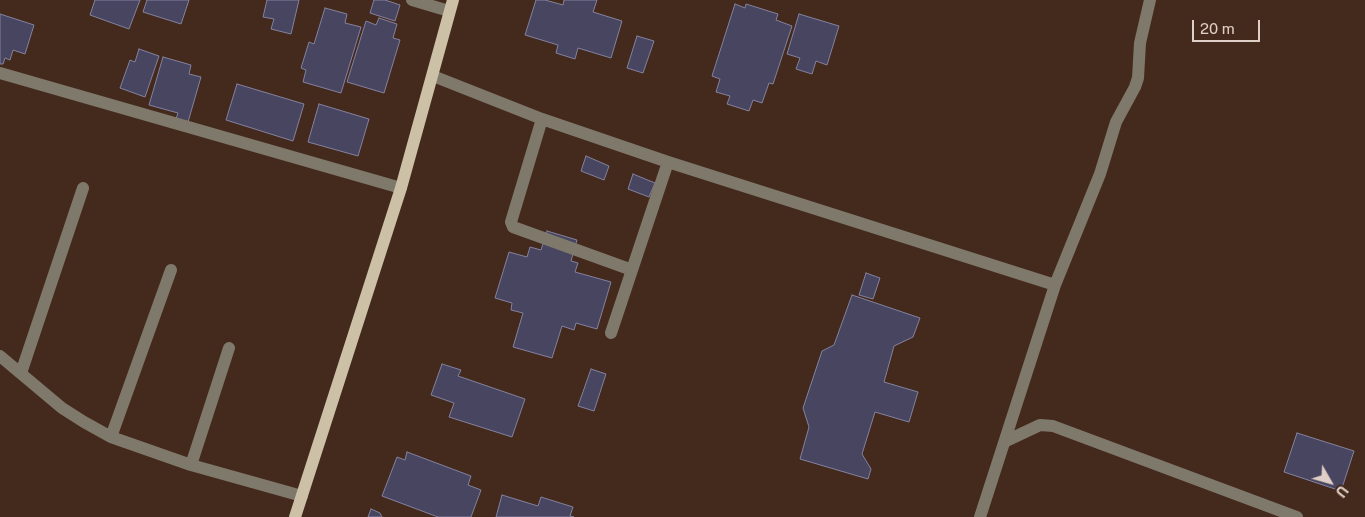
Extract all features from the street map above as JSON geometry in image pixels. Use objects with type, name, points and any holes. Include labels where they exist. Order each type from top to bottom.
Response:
[{"type":"main road","points":[[295,517],[402,188],[451,6]]},
{"type":"street","points":[[412,0],[451,6]]},
{"type":"street","points":[[980,517],[1055,285],[1100,174],[1116,122],[1136,87],[1140,43],[1150,0]]},
{"type":"street","points":[[0,74],[402,188]]},
{"type":"street","points":[[433,76],[542,119],[668,162],[1055,285]]},
{"type":"street","points":[[542,119],[511,222],[513,227],[632,270]]},
{"type":"street","points":[[611,333],[668,162]]},
{"type":"street","points":[[21,373],[83,188]]},
{"type":"street","points":[[111,437],[171,270]]},
{"type":"street","points":[[191,465],[229,348]]},
{"type":"street","points":[[0,356],[62,408],[111,437],[191,465],[302,496]]},
{"type":"street","points":[[1006,441],[1040,425],[1053,426],[1298,517]]},
{"type":"building","points":[[95,0],[140,0],[129,29],[90,15]]},
{"type":"building","points":[[147,0],[189,0],[181,24],[143,12]]},
{"type":"building","points":[[267,0],[299,0],[291,34],[271,29],[274,19],[263,17]]},
{"type":"building","points":[[374,0],[385,0],[400,5],[395,21],[370,13]]},
{"type":"building","points":[[536,0],[545,0],[563,5],[564,0],[597,0],[593,12],[622,21],[611,58],[578,48],[575,59],[556,53],[558,45],[525,35]]},
{"type":"building","points":[[735,4],[745,8],[746,4],[778,14],[776,20],[792,26],[773,84],[769,83],[762,103],[753,100],[749,111],[727,104],[730,96],[716,92],[720,79],[712,76]]},
{"type":"building","points":[[325,8],[347,14],[345,23],[361,27],[341,93],[303,82],[306,70],[301,68],[309,42],[314,44]]},
{"type":"building","points":[[0,14],[34,25],[25,54],[13,50],[10,60],[5,58],[3,64],[0,64]]},
{"type":"building","points":[[799,14],[839,26],[827,65],[816,61],[812,74],[796,69],[800,58],[787,54]]},
{"type":"building","points":[[379,18],[397,24],[393,38],[400,40],[384,93],[347,82],[366,21],[376,25]]},
{"type":"building","points":[[637,36],[654,41],[643,73],[627,68]]},
{"type":"building","points":[[139,49],[159,56],[145,97],[120,88],[130,60],[135,62]]},
{"type":"building","points":[[163,57],[191,65],[189,74],[201,77],[188,122],[176,119],[178,113],[149,105]]},
{"type":"building","points":[[237,84],[304,104],[293,141],[226,120]]},
{"type":"building","points":[[319,104],[369,119],[358,156],[308,142]]},
{"type":"building","points":[[586,156],[609,166],[604,180],[581,171]]},
{"type":"building","points":[[633,174],[655,183],[649,197],[628,189]]},
{"type":"building","points":[[547,231],[577,240],[571,261],[578,263],[575,272],[611,282],[597,329],[576,323],[574,330],[562,326],[552,358],[513,347],[523,313],[511,310],[512,303],[495,298],[509,252],[527,257],[530,247],[541,250]]},
{"type":"building","points":[[866,273],[880,278],[873,299],[859,295]]},
{"type":"building","points":[[852,295],[920,318],[913,337],[894,346],[884,382],[918,392],[909,422],[875,412],[862,454],[871,469],[868,479],[800,459],[809,427],[803,408],[822,351],[834,345]]},
{"type":"building","points":[[442,364],[461,370],[458,376],[525,399],[512,437],[449,417],[454,403],[431,395]]},
{"type":"building","points":[[591,369],[606,374],[594,411],[578,406]]},
{"type":"building","points":[[1297,433],[1354,451],[1341,491],[1284,472]]},
{"type":"building","points":[[407,452],[471,476],[468,485],[481,490],[471,517],[438,517],[382,496],[397,457],[405,460]]},
{"type":"building","points":[[502,495],[538,506],[541,497],[573,507],[570,516],[574,517],[496,517]]},
{"type":"building","points":[[371,509],[380,513],[382,517],[368,517]]}]
